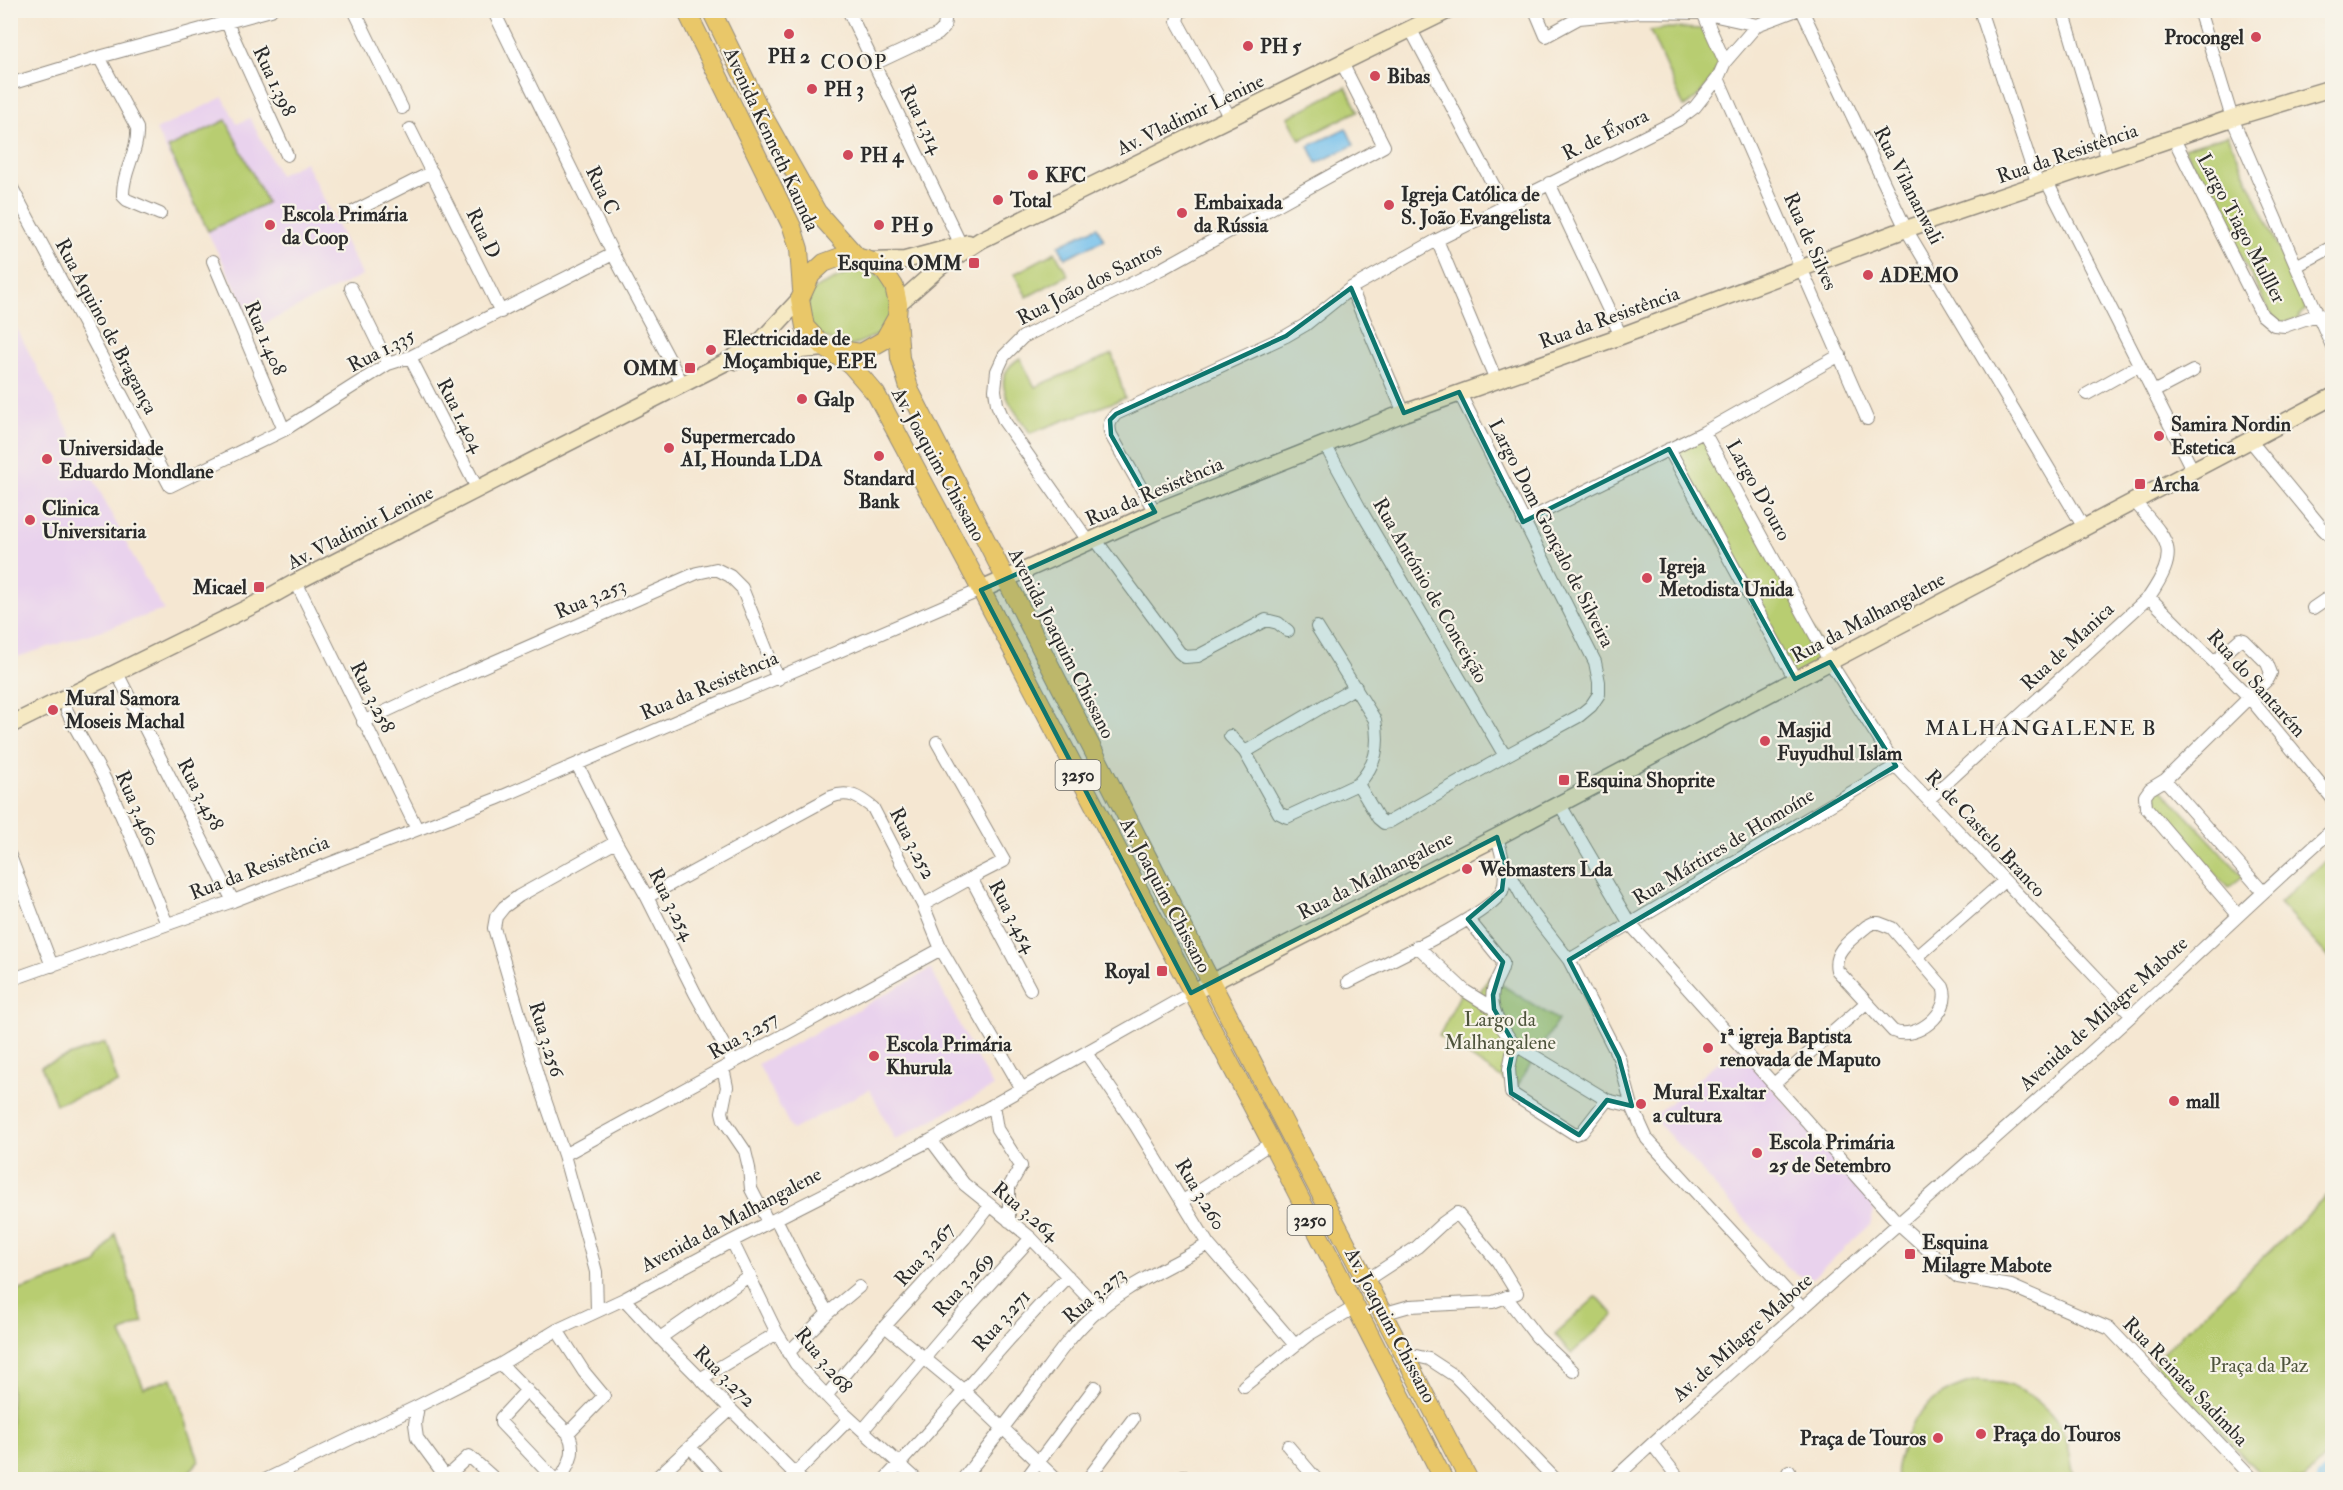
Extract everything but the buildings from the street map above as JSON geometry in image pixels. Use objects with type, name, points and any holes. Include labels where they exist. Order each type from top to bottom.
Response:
[{"type":"main road","name":"Avenida Kenneth Kaunda","points":[[686,10],[792,227],[799,249],[801,294]]},
{"type":"main road","name":"Avenida Kenneth Kaunda","points":[[711,10],[762,114],[817,212],[863,259]]},
{"type":"main road","points":[[840,257],[863,259],[884,271],[894,286],[898,310],[884,340],[861,353],[825,348],[805,327],[801,294],[811,275],[824,264],[840,257]]},
{"type":"main road","name":"Avenida Joaquim Chissano","points":[[898,310],[900,358],[906,384],[1211,982]]},
{"type":"main road","name":"Av. Joaquim Chissano","points":[[825,348],[851,365],[876,394],[1271,1143],[1444,1479]]},
{"type":"main road","name":"Av. Joaquim Chissano","points":[[1211,982],[1469,1479]]},
{"type":"street","points":[[10,84],[271,10]]},
{"type":"street","points":[[354,10],[402,108]]},
{"type":"street","name":"Rua C","points":[[493,10],[613,254],[689,381]]},
{"type":"street","name":"Rua 1.314","points":[[848,10],[964,248]]},
{"type":"street","points":[[874,64],[938,34],[944,28],[945,20],[940,10]]},
{"type":"street","points":[[1184,10],[1179,13],[1177,21],[1230,118]]},
{"type":"street","name":"Av. Vladimir Lenine","points":[[898,310],[941,266],[964,248],[1449,10]]},
{"type":"street","points":[[1534,10],[1546,36],[1580,18],[1641,12],[1702,13],[1757,25],[1797,10]]},
{"type":"street","name":"Rua Vilananwali","points":[[1802,10],[1906,229],[2083,526]]},
{"type":"street","points":[[1980,10],[2043,183],[2192,469]]},
{"type":"street","points":[[2063,10],[2108,161]]},
{"type":"street","name":"Largo Tiago Mulller","points":[[2174,139],[2262,315],[2274,325],[2285,326],[2319,314],[2232,118],[2199,10]]},
{"type":"street","points":[[1702,13],[1725,62]]},
{"type":"street","name":"Rua 1.398","points":[[227,23],[287,155]]},
{"type":"street","name":"R. de Évora","points":[[1155,512],[1111,435],[1110,420],[1122,411],[1286,336],[1305,325],[1351,288],[1437,240],[1678,120],[1695,106],[1718,78],[1725,62],[1757,25]]},
{"type":"street","points":[[1411,30],[1504,205]]},
{"type":"street","points":[[99,57],[136,128],[137,135],[126,172],[123,196],[159,214]]},
{"type":"street","name":"Rua João dos Santos","points":[[1288,632],[1278,623],[1266,620],[1198,656],[1185,657],[1092,541],[1004,421],[997,404],[995,390],[997,371],[1004,356],[1023,337],[1163,268],[1384,146],[1342,63]]},
{"type":"street","name":"Rua de Silves","points":[[1718,78],[1867,419]]},
{"type":"street","name":"Rua da Resistência","points":[[10,980],[233,901],[496,799],[778,679],[1155,512],[1324,443],[1906,229],[2232,118],[2332,88]]},
{"type":"street","name":"Rua D","points":[[411,129],[501,312]]},
{"type":"street","points":[[345,216],[432,172]]},
{"type":"street","points":[[1549,183],[1620,336]]},
{"type":"street","name":"Rua Aquino de Bragança","points":[[10,184],[170,486]]},
{"type":"street","points":[[1437,240],[1496,380]]},
{"type":"street","points":[[2296,266],[2332,247]]},
{"type":"street","name":"Av. Vladimir Lenine","points":[[863,259],[905,260],[964,248]]},
{"type":"street","name":"Rua 1.335","points":[[170,486],[284,430],[388,364],[410,357],[613,254]]},
{"type":"street","name":"Rua 1.408","points":[[213,261],[284,430]]},
{"type":"street","points":[[351,288],[388,364]]},
{"type":"street","points":[[1351,288],[1404,413]]},
{"type":"street","name":"Av. Vladimir Lenine","points":[[10,725],[262,602],[296,582],[726,362],[762,340],[801,294]]},
{"type":"street","points":[[2319,314],[2332,346]]},
{"type":"street","name":"Av. Vladimir Lenine","points":[[726,362],[781,352],[825,348]]},
{"type":"street","points":[[1523,522],[1704,432],[1840,355]]},
{"type":"street","name":"Rua 1.404","points":[[410,357],[478,490]]},
{"type":"street","points":[[2086,394],[2139,365]]},
{"type":"street","points":[[2153,392],[2193,371]]},
{"type":"street","name":"Largo Dom Gonçalo de Silveira","points":[[1459,392],[1595,662],[1599,682],[1599,694],[1591,706],[1579,716],[1505,756]]},
{"type":"street","name":"Rua da Malhangalene","points":[[1211,982],[1497,837],[2083,526],[2332,397]]},
{"type":"street","name":"Largo D'ouro","points":[[1704,432],[1830,662]]},
{"type":"street","points":[[2249,439],[2332,538]]},
{"type":"street","name":"Rua António de Conceição","points":[[1324,443],[1505,756]]},
{"type":"street","points":[[1669,449],[1795,679]]},
{"type":"street","name":"Rua de Manica","points":[[1929,800],[2149,597],[2168,566],[2167,545],[2163,535],[2134,501]]},
{"type":"street","name":"Rua 3.253","points":[[363,722],[567,629],[698,573],[716,569],[730,576],[742,588],[778,679]]},
{"type":"street","name":"Rua 3.258","points":[[296,582],[417,829]]},
{"type":"street","points":[[2313,608],[2332,595]]},
{"type":"street","name":"Rua do Santarém","points":[[2149,597],[2249,697],[2332,798]]},
{"type":"street","points":[[1230,736],[1245,752],[1279,813],[1287,817],[1358,784],[1367,775],[1374,762],[1378,735],[1375,720],[1317,627]]},
{"type":"street","points":[[2214,662],[2240,639],[2244,640],[2267,663],[2271,673],[2165,780],[2150,789],[2145,796],[2146,807],[2238,915]]},
{"type":"street","name":"R. de Castelo Branco","points":[[1830,662],[1896,766],[2132,1015]]},
{"type":"street","name":"Rua 3.458","points":[[117,673],[233,901]]},
{"type":"street","points":[[1245,752],[1356,687]]},
{"type":"street","name":"Rua 3.460","points":[[67,711],[118,808],[167,924]]},
{"type":"street","points":[[937,742],[1004,861],[971,878]]},
{"type":"street","points":[[1358,784],[1378,818],[1384,823],[1505,756]]},
{"type":"street","name":"Rua 3.254","points":[[577,764],[616,842],[647,897],[728,1065]]},
{"type":"street","name":"Rua Mártires de Homoíne","points":[[1569,960],[1896,766]]},
{"type":"street","points":[[2165,780],[2263,892]]},
{"type":"street","name":"Rua 3.252","points":[[647,897],[831,797],[843,792],[861,798],[873,808],[922,905],[941,949],[1022,1089]]},
{"type":"street","name":"Rua Reinata Sadimba","points":[[1561,802],[1630,924],[1898,1223],[1958,1277],[2011,1286],[2109,1329],[2254,1479]]},
{"type":"street","name":"Avenida de Milagre Mabote","points":[[1898,1223],[2132,1015],[2332,830]]},
{"type":"street","points":[[1497,837],[1505,864],[1527,906],[1569,960],[1619,1058],[1632,1106],[1647,1139],[1802,1308]]},
{"type":"street","name":"Rua 3.256","points":[[597,1310],[596,1272],[564,1155],[543,1094],[494,928],[496,917],[504,907],[519,896],[616,842]]},
{"type":"street","points":[[10,856],[52,966]]},
{"type":"street","points":[[1348,982],[1468,919],[1492,903],[1502,890],[1505,864]]},
{"type":"street","name":"Rua 3.454","points":[[922,905],[971,878],[1030,989]]},
{"type":"street","points":[[1917,957],[2004,881]]},
{"type":"street","points":[[1468,919],[1503,962],[1503,970],[1493,988],[1494,1009],[1504,1031],[1514,1044],[1606,1100],[1632,1106]]},
{"type":"street","points":[[1879,923],[1892,928],[1943,987],[1946,999],[1941,1010],[1919,1030],[1900,1034],[1893,1031],[1866,1003],[1840,975],[1836,964],[1839,951],[1867,926],[1879,923]]},
{"type":"street","points":[[1418,946],[1465,991],[1494,1009]]},
{"type":"street","name":"Rua 3.257","points":[[564,1155],[941,949]]},
{"type":"street","name":"Avenida da Malhangalene","points":[[265,1479],[501,1364],[557,1330],[624,1299],[732,1241],[931,1140],[1211,982]]},
{"type":"street","points":[[1774,1084],[1866,1003]]},
{"type":"street","points":[[1514,1044],[1509,1069],[1511,1093],[1575,1134],[1582,1132],[1606,1100]]},
{"type":"street","name":"Rua 3.260","points":[[1086,1053],[1136,1126],[1208,1244],[1295,1345]]},
{"type":"street","points":[[728,1065],[722,1112],[724,1120],[745,1151],[750,1168],[751,1189],[828,1313]]},
{"type":"street","points":[[993,1105],[997,1129],[1022,1166],[1009,1186],[1009,1221]]},
{"type":"street","name":"Rua 3.264","points":[[931,1140],[964,1184],[1031,1238],[1100,1310]]},
{"type":"street","points":[[1183,1201],[1271,1143]]},
{"type":"street","name":"Rua 3.267","points":[[826,1396],[885,1326],[951,1254],[990,1206]]},
{"type":"street","points":[[1365,1281],[1417,1247],[1457,1213],[1498,1262],[1516,1291],[1516,1295],[1493,1302],[1410,1306],[1382,1314]]},
{"type":"street","name":"Av. de Milagre Mabote","points":[[1613,1479],[1898,1223]]},
{"type":"street","name":"Rua 3.269","points":[[863,1430],[1031,1238]]},
{"type":"street","name":"Rua 3.268","points":[[732,1241],[788,1353],[849,1419],[917,1479]]},
{"type":"street","name":"Rua 3.273","points":[[962,1479],[1004,1428],[1066,1344],[1100,1310],[1142,1279],[1172,1266],[1208,1244]]},
{"type":"street","points":[[660,1338],[750,1275]]},
{"type":"street","name":"Rua 3.271","points":[[884,1479],[1068,1276]]},
{"type":"street","points":[[788,1353],[828,1313],[859,1287]]},
{"type":"street","points":[[1507,1298],[1537,1337],[1573,1371]]},
{"type":"street","name":"Rua 3.272","points":[[624,1299],[795,1478]]},
{"type":"street","points":[[1244,1386],[1295,1345],[1355,1307]]},
{"type":"street","points":[[885,1326],[964,1391],[1057,1479]]},
{"type":"street","points":[[557,1330],[584,1372],[604,1396],[568,1433]]},
{"type":"street","points":[[700,1379],[777,1333]]},
{"type":"street","points":[[1403,1353],[1429,1359],[1455,1376],[1556,1479]]},
{"type":"street","points":[[501,1364],[568,1433],[573,1443],[573,1454],[560,1479]]},
{"type":"street","points":[[1025,1479],[1095,1387]]},
{"type":"street","points":[[527,1390],[501,1418],[501,1423],[555,1479]]},
{"type":"street","points":[[418,1406],[415,1424],[417,1438],[447,1478],[469,1456],[496,1479]]},
{"type":"street","points":[[654,1479],[730,1410]]},
{"type":"street","points":[[795,1478],[849,1419]]},
{"type":"street","points":[[1087,1479],[1133,1419]]},
{"type":"street","points":[[1652,1444],[1680,1479]]},
{"type":"street","points":[[1288,1446],[1317,1479]]},
{"type":"street","points":[[690,1447],[720,1479]]},
{"type":"highlighted area","points":[[1351,288],[1404,413],[1459,392],[1523,522],[1669,449],[1795,679],[1830,662],[1896,766],[1569,960],[1619,1058],[1632,1106],[1607,1100],[1579,1135],[1511,1093],[1509,1069],[1514,1044],[1494,1009],[1493,995],[1503,962],[1468,919],[1502,890],[1505,864],[1497,837],[1191,993],[981,590],[1155,512],[1111,435],[1110,420],[1116,414],[1286,336]]},
{"type":"shaded area","name":"Escola Primária da Coop","points":[[223,97],[237,124],[250,118],[279,175],[305,162],[362,275],[256,328],[156,130]]},
{"type":"shaded area","name":"Universidade Eduardo Mondlane","points":[[11,317],[140,570],[164,610],[11,659]]},
{"type":"shaded area","name":"Escola Primária Khurula","points":[[931,969],[993,1087],[895,1140],[870,1089],[792,1130],[758,1064]]},
{"type":"shaded area","name":"Escola Primária 25 de Setembro","points":[[1736,1047],[1871,1200],[1874,1211],[1870,1225],[1812,1278],[1801,1276],[1790,1270],[1653,1117]]},
{"type":"green space","points":[[1668,28],[1708,29],[1721,62],[1701,93],[1684,107],[1650,31]]},
{"type":"green space","points":[[1346,87],[1358,111],[1300,140],[1288,117]]},
{"type":"green space","points":[[226,120],[267,203],[208,231],[168,148]]},
{"type":"green space","points":[[2228,135],[2306,309],[2297,319],[2279,324],[2273,317],[2184,148]]},
{"type":"green space","points":[[1055,252],[1068,275],[1027,297],[1014,274]]},
{"type":"green space","points":[[864,266],[902,291],[884,332],[847,348],[805,328],[809,293]]},
{"type":"green space","points":[[1112,354],[1125,398],[1030,433],[1006,394],[1005,375],[1010,367],[1020,358],[1035,387]]},
{"type":"green space","points":[[1704,432],[1830,662],[1795,679],[1669,449]]},
{"type":"green space","points":[[2161,788],[2243,876],[2228,888],[2151,803],[2152,793]]},
{"type":"green space","points":[[2332,855],[2332,961],[2279,903]]},
{"type":"green space","name":"Largo da Malhangalene","points":[[1489,977],[1558,1020],[1516,1088],[1439,1036],[1462,991],[1476,999]]},
{"type":"green space","points":[[105,1043],[118,1083],[56,1104],[41,1066]]},
{"type":"green space","name":"Praça da Paz","points":[[2332,1192],[2332,1451],[2304,1479],[2265,1479],[2153,1362]]},
{"type":"green space","points":[[115,1234],[143,1322],[121,1333],[144,1388],[172,1378],[199,1461],[183,1479],[11,1479],[11,1283],[14,1292],[95,1265]]},
{"type":"green space","points":[[1597,1296],[1614,1315],[1571,1354],[1555,1334]]},
{"type":"green space","name":"Praça do Touros","points":[[1978,1381],[2011,1386],[2031,1396],[2049,1411],[2066,1439],[2073,1479],[1897,1479],[1898,1464],[1907,1435],[1921,1412],[1940,1396]]},
{"type":"water","points":[[1346,128],[1354,145],[1317,163],[1309,146]]},
{"type":"water","points":[[1097,227],[1104,240],[1065,258],[1059,245]]},
{"type":"waterway","points":[[2322,1480],[2332,1469]]},
{"type":"place","name":"PH 2","points":[[789,34]]},
{"type":"place","name":"Procongel","points":[[2256,37]]},
{"type":"place","name":"PH 5","points":[[1248,46]]},
{"type":"place","name":"Bibas","points":[[1375,76]]},
{"type":"place","name":"PH 3","points":[[812,89]]},
{"type":"place","name":"PH 4","points":[[848,155]]},
{"type":"place","name":"KFC","points":[[1033,175]]},
{"type":"place","name":"Total","points":[[998,200]]},
{"type":"place","name":"Igreja Católica de S. João Evangelista","points":[[1389,205]]},
{"type":"place","name":"Embaixada da Rússia","points":[[1182,213]]},
{"type":"place","name":"Escola Primária da Coop","points":[[270,225]]},
{"type":"place","name":"PH 9","points":[[879,225]]},
{"type":"place","name":"Esquina OMM","points":[[974,263]]},
{"type":"place","name":"ADEMO","points":[[1868,275]]},
{"type":"place","name":"Electricidade de Moçambique, EPE","points":[[711,350]]},
{"type":"place","name":"OMM","points":[[690,368]]},
{"type":"place","name":"Galp","points":[[802,399]]},
{"type":"place","name":"Samira Nordin Estetica","points":[[2159,436]]},
{"type":"place","name":"Supermercado AI, Hounda LDA","points":[[669,448]]},
{"type":"place","name":"Standard Bank","points":[[879,456]]},
{"type":"place","name":"Universidade Eduardo Mondlane","points":[[47,459]]},
{"type":"place","name":"Archa","points":[[2140,484]]},
{"type":"place","name":"Clinica Universitaria","points":[[30,520]]},
{"type":"place","name":"Igreja Metodista Unida","points":[[1647,578]]},
{"type":"place","name":"Micael","points":[[259,587]]},
{"type":"place","name":"Mural Samora Moseis Machal","points":[[53,710]]},
{"type":"place","name":"Masjid Fuyudhul Islam","points":[[1765,741]]},
{"type":"place","name":"Esquina Shoprite","points":[[1564,780]]},
{"type":"place","name":"Webmasters Lda","points":[[1467,869]]},
{"type":"place","name":"Royal","points":[[1162,971]]},
{"type":"place","name":"1ª igreja Baptista renovada de Maputo","points":[[1708,1048]]},
{"type":"place","name":"Escola Primária Khurula","points":[[874,1056]]},
{"type":"place","name":"mall","points":[[2174,1101]]},
{"type":"place","name":"Mural Exaltar a cultura","points":[[1641,1104]]},
{"type":"place","name":"Escola Primária 25 de Setembro","points":[[1757,1153]]},
{"type":"place","name":"Esquina Milagre Mabote","points":[[1910,1254]]},
{"type":"place","name":"Praça do Touros","points":[[1981,1434]]},
{"type":"place","name":"Praça de Touros","points":[[1938,1438]]},
{"type":"district","name":"COOP","points":[[854,62]]},
{"type":"district","name":"MALHANGALENE B","points":[[2041,728]]}]
